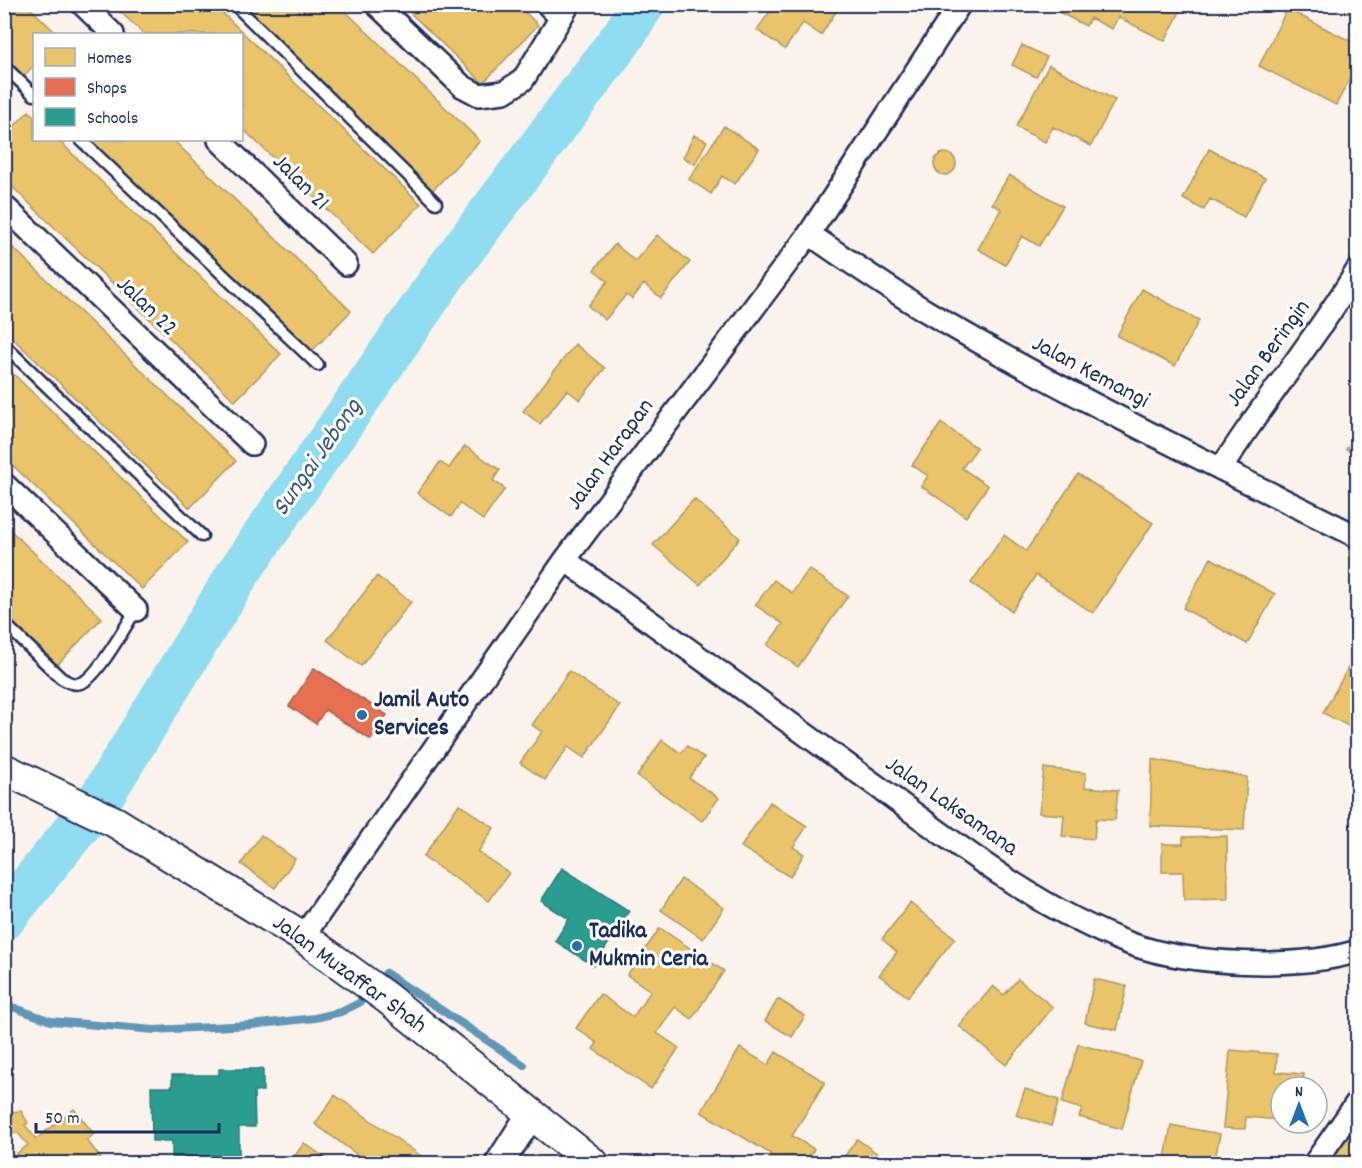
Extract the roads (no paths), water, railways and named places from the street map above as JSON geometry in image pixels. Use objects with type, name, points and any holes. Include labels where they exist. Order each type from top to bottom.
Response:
[{"type":"main road","name":"Jalan Muzaffar Shah","points":[[4,769],[102,815],[303,937],[387,998],[594,1164]]},
{"type":"street","points":[[82,4],[111,33]]},
{"type":"street","points":[[376,4],[462,86],[479,94],[504,92],[523,80],[569,4]]},
{"type":"street","name":"Jalan Harapan","points":[[303,937],[565,560],[809,234],[960,4]]},
{"type":"street","name":"Jalan 21","points":[[220,141],[346,264]]},
{"type":"street","name":"Jalan 22","points":[[4,206],[252,444]]},
{"type":"street","name":"Jalan Kemangi","points":[[809,234],[968,336],[1099,408],[1358,537]]},
{"type":"street","name":"Jalan Beringin","points":[[1221,469],[1313,338],[1358,269]]},
{"type":"street","points":[[4,484],[136,610]]},
{"type":"street","name":"Jalan Laksamana","points":[[565,560],[994,871],[1081,923],[1133,945],[1185,958],[1248,962],[1304,961],[1358,951]]},
{"type":"street","points":[[1314,1164],[1358,1101]]},
{"type":"street","points":[[499,1164],[531,1113]]},
{"type":"lane","points":[[234,4],[436,203]]},
{"type":"lane","points":[[539,4],[558,23]]},
{"type":"lane","points":[[4,66],[33,94]]},
{"type":"lane","points":[[82,141],[318,365]]},
{"type":"lane","points":[[4,345],[202,536]]},
{"type":"lane","points":[[4,622],[62,678],[72,683],[83,683],[94,675],[136,610]]},
{"type":"waterway","name":"Sungai Jebong","points":[[4,918],[100,799],[241,569],[449,268],[624,35],[643,4]]},
{"type":"waterway","points":[[378,982],[386,973],[524,1065]]},
{"type":"waterway","points":[[4,1004],[51,1021],[154,1030],[251,1025],[315,1018],[341,1012],[359,1003],[368,993]]},
{"type":"place","name":"Jamil Auto Services","points":[[362,715]]},
{"type":"place","name":"Tadika Mukmin Ceria","points":[[577,946]]}]
